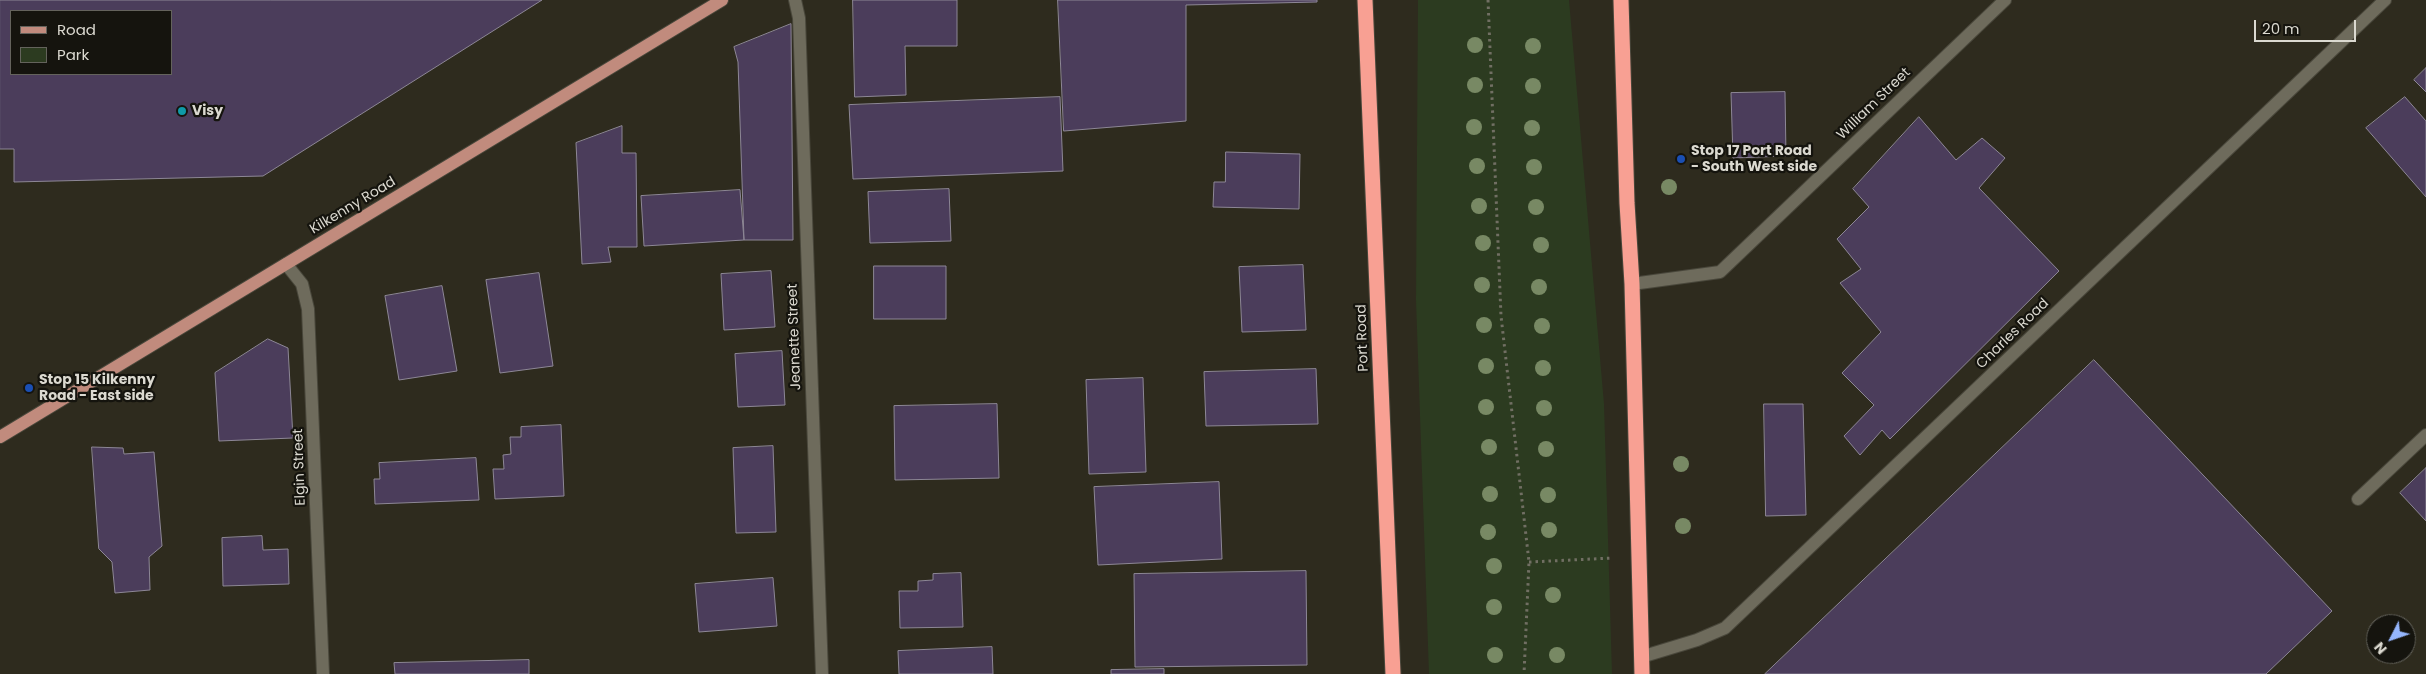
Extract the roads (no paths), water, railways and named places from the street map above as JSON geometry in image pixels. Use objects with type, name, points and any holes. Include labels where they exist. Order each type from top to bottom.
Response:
[{"type":"highway","name":"Port Road","points":[[1365,0],[1393,674]]},
{"type":"highway","points":[[1621,0],[1627,203],[1632,284],[1642,674]]},
{"type":"main road","name":"Kilkenny Road","points":[[0,437],[722,0]]},
{"type":"street","name":"Jeanette Street","points":[[795,0],[799,18],[822,674]]},
{"type":"street","name":"William Street","points":[[1632,284],[1720,272],[2005,0]]},
{"type":"street","name":"Charles Road","points":[[1641,657],[1698,640],[1724,628],[1732,621],[2385,0]]},
{"type":"street","name":"Elgin Street","points":[[286,264],[302,284],[308,309],[323,674]]},
{"type":"street","points":[[2358,499],[2426,434]]},
{"type":"place","name":"Visy","points":[[182,111]]},
{"type":"place","name":"Stop 17 Port Road - South West side","points":[[1681,159]]},
{"type":"place","name":"Stop 15 Kilkenny Road - East side","points":[[29,388]]}]
